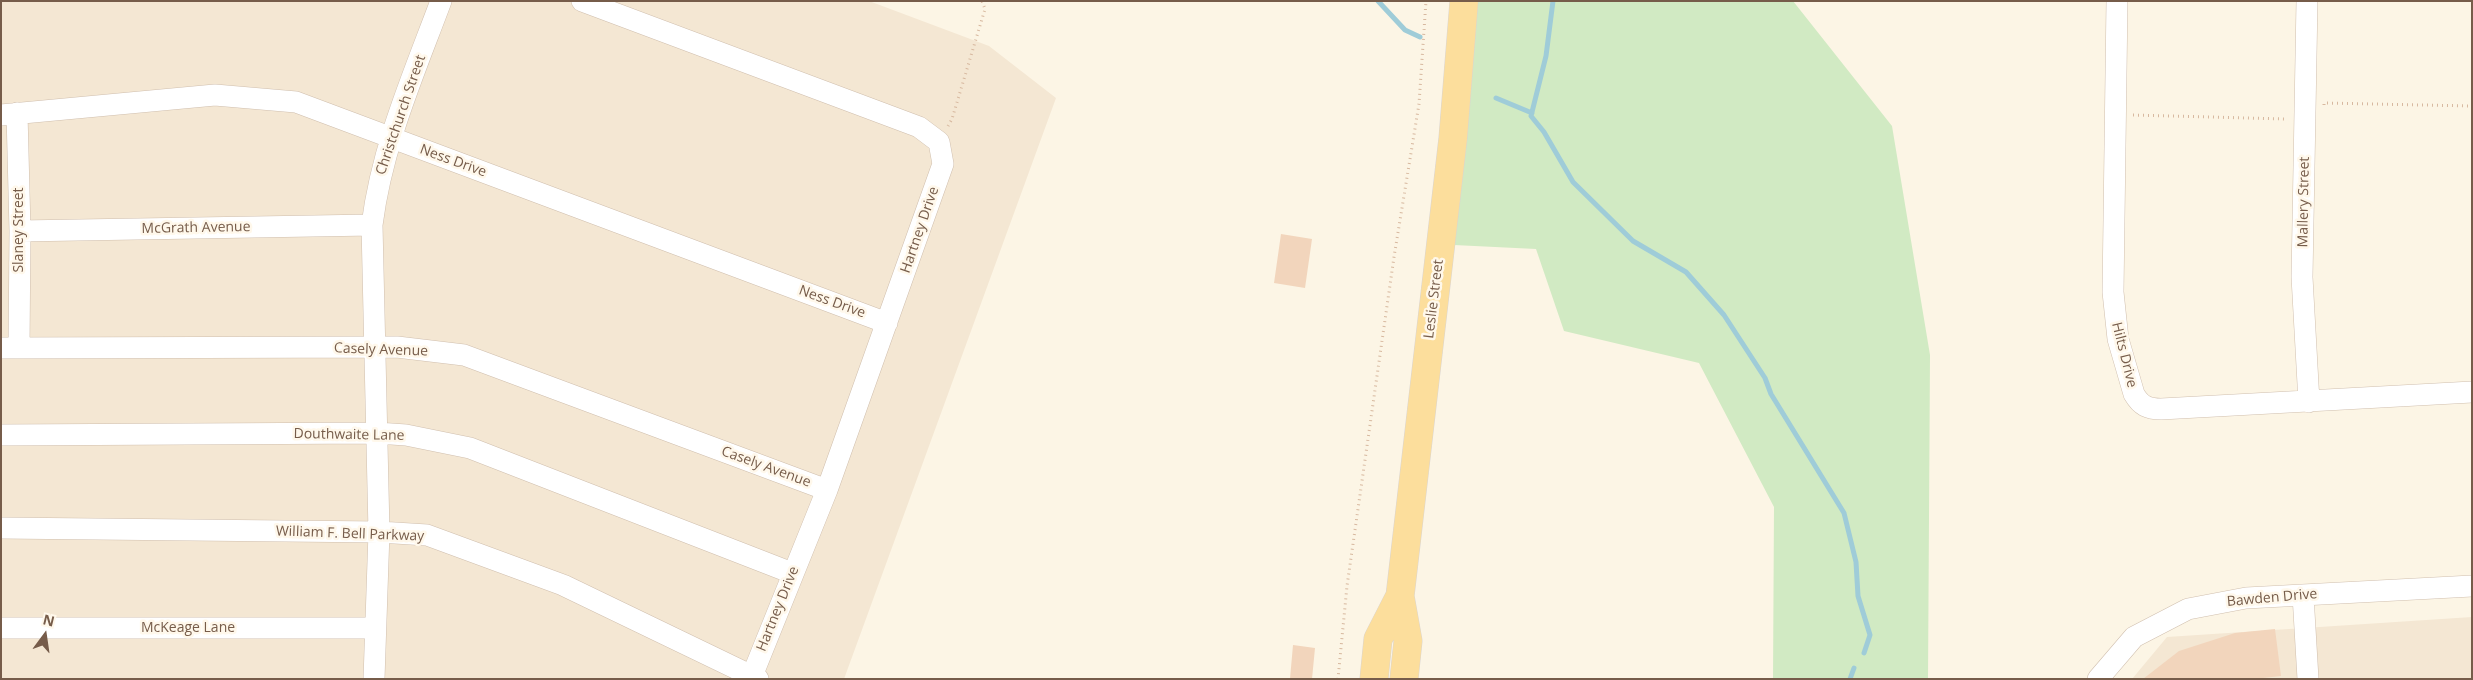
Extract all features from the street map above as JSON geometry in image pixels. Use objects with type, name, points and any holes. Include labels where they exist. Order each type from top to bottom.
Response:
[{"type":"main road","name":"Leslie Street","points":[[1404,679],[1408,641],[1400,596],[1453,138],[1464,1]]},
{"type":"main road","name":"Leslie Street","points":[[1374,679],[1378,640],[1400,596]]},
{"type":"street","name":"Christchurch Street","points":[[374,679],[379,532],[372,225],[377,185],[390,137],[441,1]]},
{"type":"street","points":[[582,1],[918,127],[939,142]]},
{"type":"street","name":"Hilts Drive","points":[[2117,1],[2113,292],[2118,339],[2134,394],[2138,401],[2153,409],[2472,392]]},
{"type":"street","name":"Mallery Street","points":[[2307,1],[2302,277],[2309,402]]},
{"type":"street","name":"Ness Drive","points":[[9,114],[215,95],[296,102],[887,323]]},
{"type":"street","name":"Slaney Street","points":[[9,114],[20,232],[10,348]]},
{"type":"street","name":"Hartney Drive","points":[[755,677],[792,573],[827,490],[943,164],[939,142]]},
{"type":"street","name":"McGrath Avenue","points":[[20,232],[372,225]]},
{"type":"street","name":"Casely Avenue","points":[[10,348],[397,347],[464,355],[827,490]]},
{"type":"street","name":"Douthwaite Lane","points":[[1,435],[377,433],[406,435],[470,448],[792,573]]},
{"type":"street","name":"William F. Bell Parkway","points":[[1,528],[379,532],[427,535],[563,585],[755,677]]},
{"type":"street","name":"Bawden Drive","points":[[2098,679],[2134,637],[2188,609],[2246,598],[2472,586]]},
{"type":"street","points":[[2302,595],[2308,679]]},
{"type":"street","name":"McKeage Lane","points":[[1,628],[376,628]]},
{"type":"path","points":[[939,142],[952,119],[985,9],[982,1]]},
{"type":"path","points":[[1338,679],[1347,586],[1394,256],[1418,104],[1426,1]]},
{"type":"shaded area","points":[[1,1],[869,1],[989,46],[1056,98],[844,679],[1,679]]},
{"type":"shaded area","points":[[2472,617],[2472,679],[2132,679],[2167,637]]},
{"type":"green space","points":[[1470,1],[1793,1],[1892,126],[1930,355],[1928,679],[1773,679],[1774,507],[1699,363],[1564,331],[1536,249],[1454,245]]},
{"type":"building","points":[[1281,234],[1312,239],[1305,288],[1274,283]]},
{"type":"building","points":[[2275,629],[2281,676],[2254,679],[2143,679],[2179,651],[2235,633]]},
{"type":"building","points":[[1293,645],[1315,648],[1312,679],[1290,679]]},
{"type":"waterway","points":[[1378,1],[1405,30],[1420,37]]},
{"type":"waterway","points":[[1553,1],[1546,56],[1531,116],[1544,132],[1573,182],[1633,241],[1686,272],[1724,315],[1765,378],[1771,394],[1844,513],[1856,562],[1858,596],[1870,635],[1864,653]]},
{"type":"waterway","points":[[1496,98],[1532,113]]},
{"type":"waterway","points":[[1850,679],[1854,668]]}]
